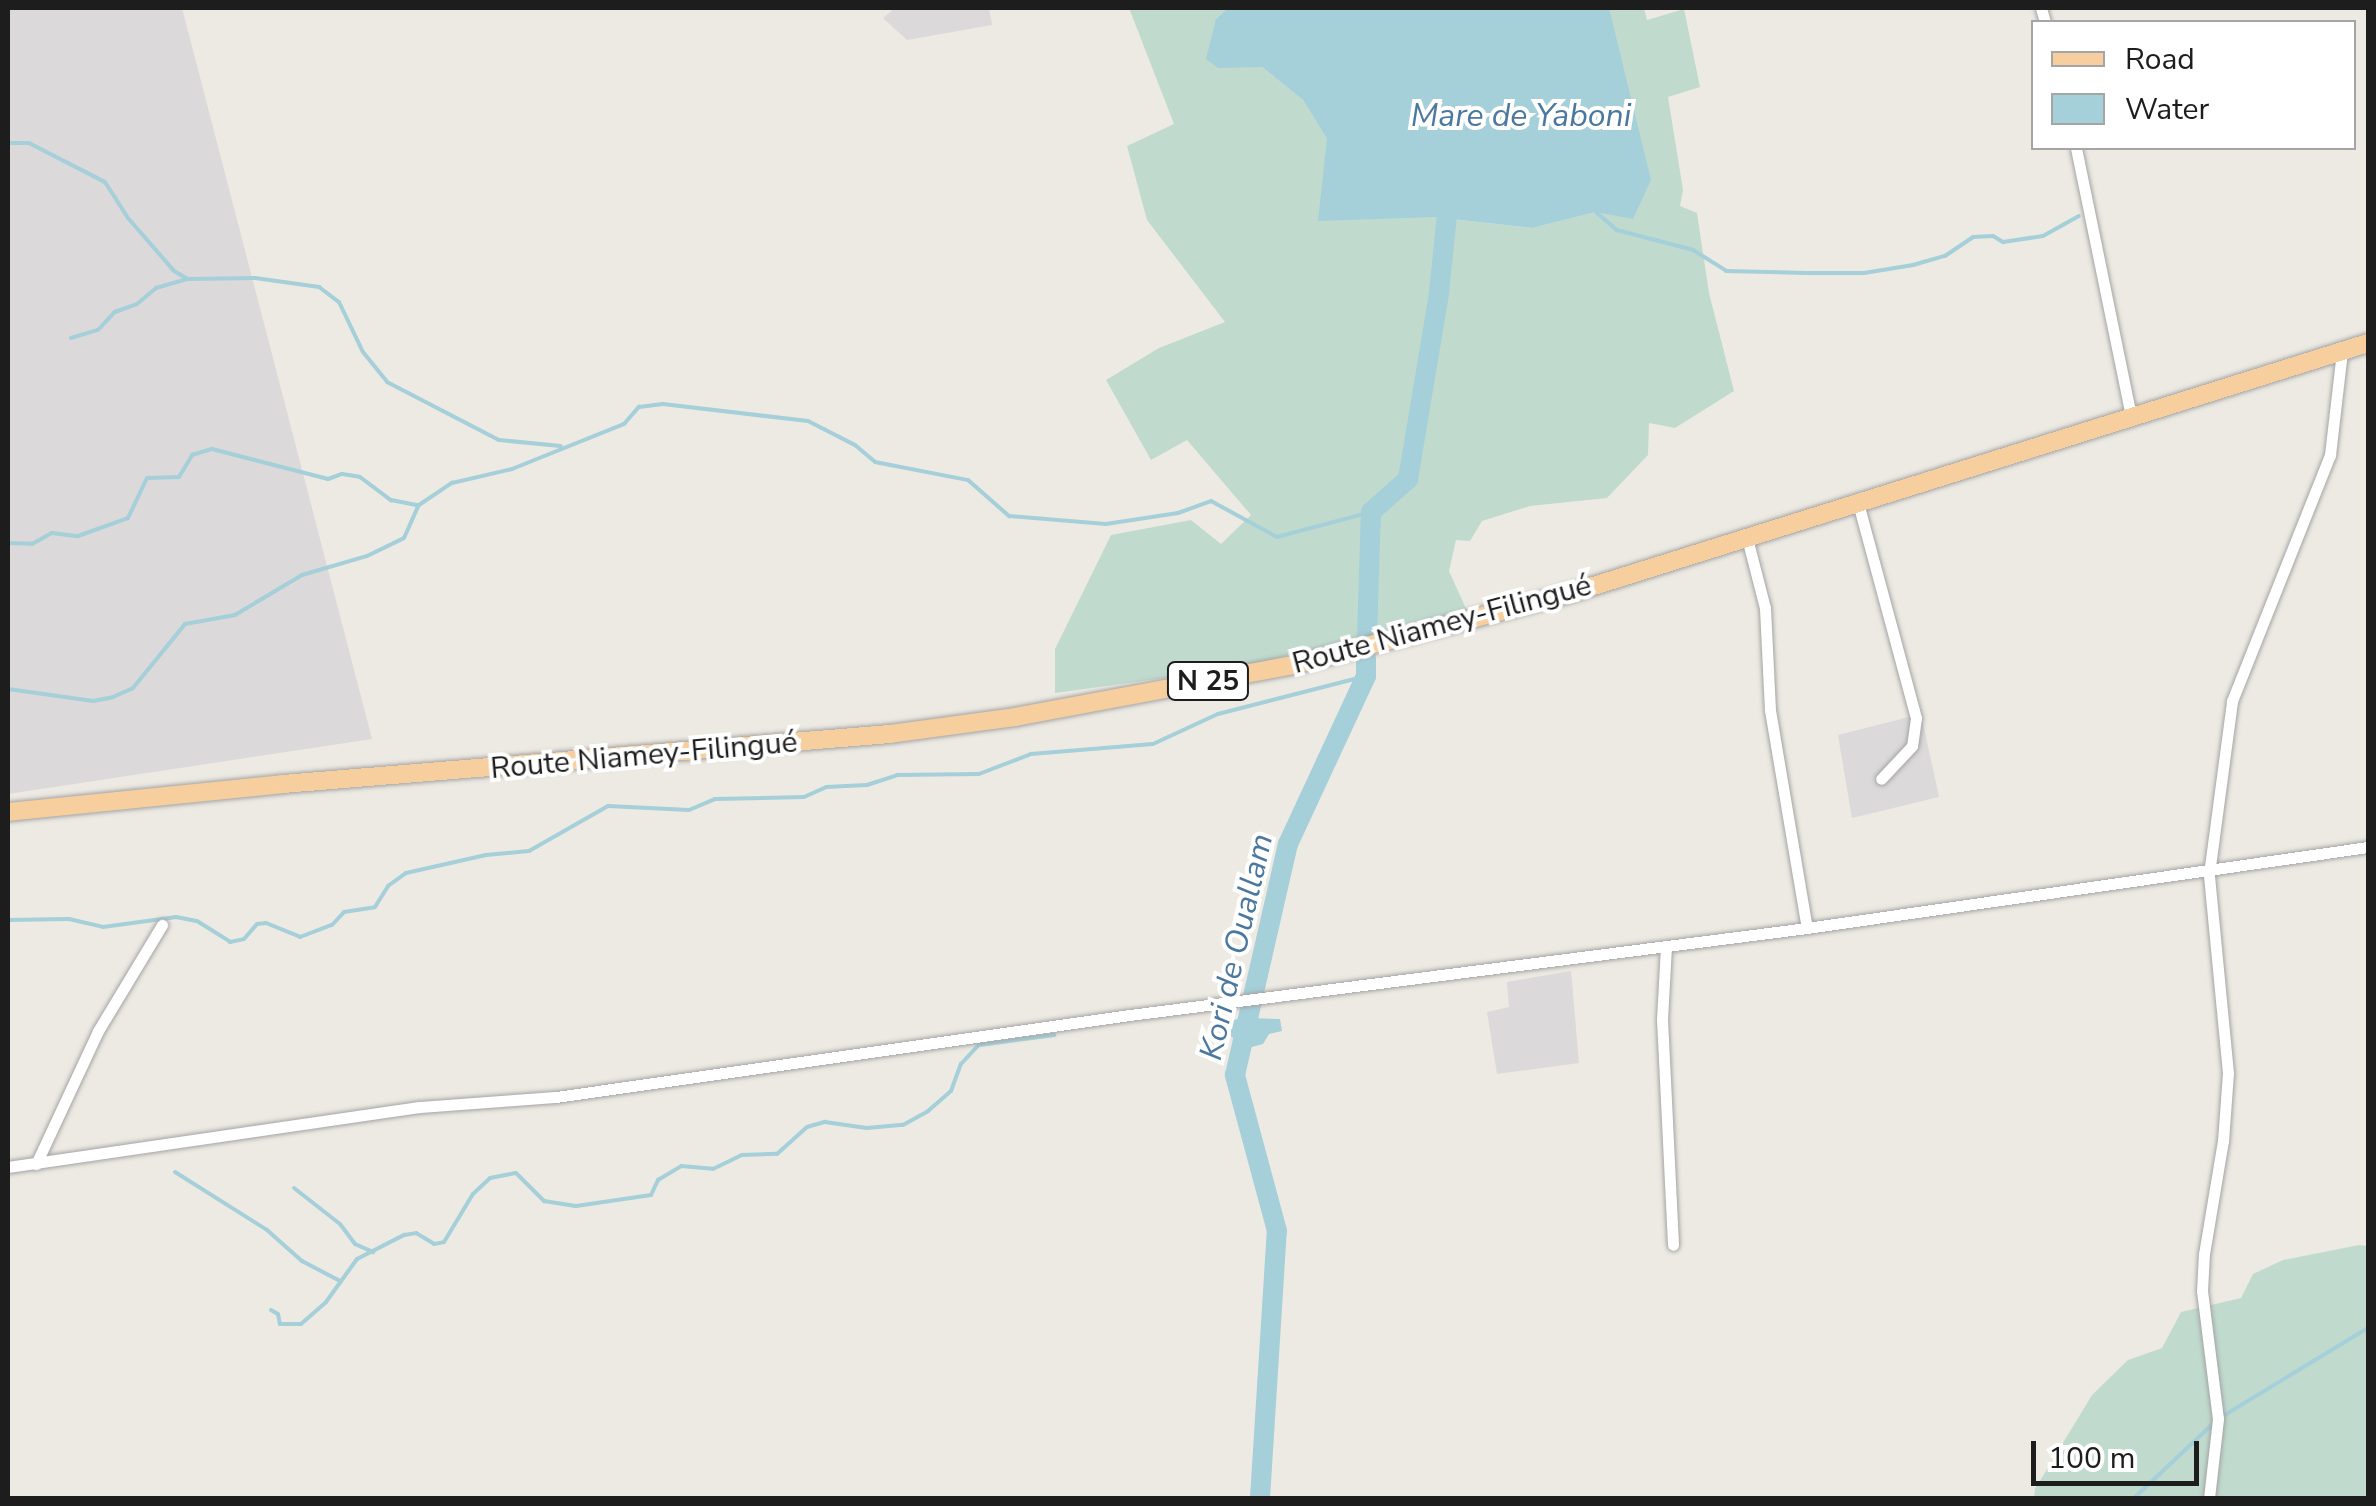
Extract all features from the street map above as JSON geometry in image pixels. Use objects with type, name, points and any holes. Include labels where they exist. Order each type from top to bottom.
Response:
[{"type":"main road","name":"Route Niamey-Filingué","points":[[8,812],[282,784],[652,757],[1015,717],[1297,664],[1399,640],[1747,538],[2368,343]]},
{"type":"street","points":[[2076,150],[2131,417]]},
{"type":"street","points":[[2209,1498],[2218,1419],[2202,1290],[2204,1254],[2223,1141],[2228,1073],[2208,874],[2232,701],[2330,455],[2342,352]]},
{"type":"street","points":[[1858,503],[1916,718],[1912,746],[1881,779]]},
{"type":"street","points":[[1747,538],[1766,608],[1770,710],[1807,928]]},
{"type":"street","points":[[8,1167],[419,1108],[556,1097],[1122,1016],[2208,874],[2368,847]]},
{"type":"street","points":[[36,1164],[98,1031],[162,925]]},
{"type":"street","points":[[1666,946],[1662,1019],[1673,1245]]},
{"type":"shaded area","points":[[8,8],[182,8],[372,739],[8,794]]},
{"type":"shaded area","points":[[895,8],[989,8],[992,25],[907,40],[883,18]]},
{"type":"shaded area","points":[[1921,714],[1939,797],[1852,818],[1838,735]]},
{"type":"shaded area","points":[[1571,971],[1579,1063],[1497,1074],[1487,1012],[1509,1007],[1507,982]]},
{"type":"green space","points":[[1129,8],[1228,8],[1216,19],[1218,67],[1262,67],[1303,100],[1327,139],[1434,217],[1532,228],[1596,212],[1609,8],[1644,8],[1647,20],[1684,9],[1700,87],[1668,97],[1683,190],[1680,206],[1697,213],[1709,293],[1734,391],[1675,428],[1649,423],[1648,455],[1607,498],[1530,506],[1482,521],[1470,541],[1456,540],[1449,571],[1468,613],[1231,669],[1055,693],[1055,649],[1111,535],[1191,520],[1221,544],[1251,515],[1187,440],[1151,460],[1106,380],[1159,348],[1225,322],[1147,220],[1127,146],[1174,124]]},
{"type":"green space","points":[[2368,1246],[2368,1498],[2034,1498],[2035,1489],[2092,1395],[2128,1360],[2162,1348],[2181,1312],[2241,1298],[2253,1274],[2283,1260]]},
{"type":"water","name":"Mare de Yaboni","points":[[1228,8],[1609,8],[1651,180],[1633,219],[1596,212],[1532,228],[1434,217],[1318,221],[1327,139],[1303,100],[1262,67],[1218,68],[1206,59],[1216,19]]},
{"type":"water","points":[[1280,1019],[1282,1031],[1269,1034],[1263,1044],[1248,1048],[1223,1031],[1223,1021]]},
{"type":"waterway","points":[[8,143],[29,143],[105,182],[128,218],[174,271],[188,279],[255,278],[319,287],[339,302],[363,352],[387,382],[499,440],[561,446]]},
{"type":"waterway","name":"Kori de Ouallam","points":[[1367,637],[1371,512],[1408,479],[1439,293],[1449,194]]},
{"type":"waterway","points":[[1596,212],[1617,230],[1693,250],[1726,271],[1806,273],[1864,273],[1913,265],[1945,256],[1973,237],[1993,236],[2003,242],[2043,236],[2079,216]]},
{"type":"waterway","points":[[71,338],[98,330],[115,312],[137,304],[156,288],[187,279]]},
{"type":"waterway","points":[[8,689],[93,701],[113,697],[133,688],[185,624],[235,615],[302,575],[367,556],[404,538],[419,505],[452,483],[512,469],[624,424],[639,407],[663,404],[808,421],[855,445],[875,462],[968,480],[1009,516],[1106,524],[1178,513],[1211,501],[1277,537],[1371,512]]},
{"type":"waterway","points":[[8,543],[32,544],[52,533],[78,536],[128,518],[147,478],[179,477],[192,455],[212,449],[328,479],[342,474],[360,477],[391,500],[417,505]]},
{"type":"waterway","name":"Kori de Ouallam","points":[[1260,1498],[1277,1231],[1235,1075],[1288,844],[1366,676],[1366,658]]},
{"type":"waterway","points":[[8,920],[69,919],[103,927],[176,917],[197,921],[230,942],[244,939],[257,924],[266,923],[300,937],[332,925],[344,912],[375,907],[388,886],[406,873],[486,855],[529,851],[608,806],[689,810],[715,799],[804,797],[826,787],[867,785],[897,775],[979,774],[1031,754],[1153,744],[1218,714],[1366,676]]},
{"type":"waterway","points":[[271,1310],[278,1314],[280,1324],[301,1324],[326,1302],[357,1259],[404,1235],[416,1233],[434,1244],[444,1242],[473,1194],[490,1178],[516,1173],[544,1201],[576,1206],[651,1195],[658,1180],[681,1166],[713,1169],[742,1155],[777,1154],[807,1127],[825,1122],[867,1128],[903,1125],[928,1111],[951,1091],[961,1064],[979,1045],[1054,1035]]},
{"type":"waterway","points":[[175,1172],[267,1230],[302,1261],[340,1281]]},
{"type":"waterway","points":[[294,1188],[340,1224],[355,1244],[373,1252]]},
{"type":"waterway","points":[[2223,1416],[2368,1328]]},
{"type":"waterway","points":[[2134,1498],[2215,1422]]}]
